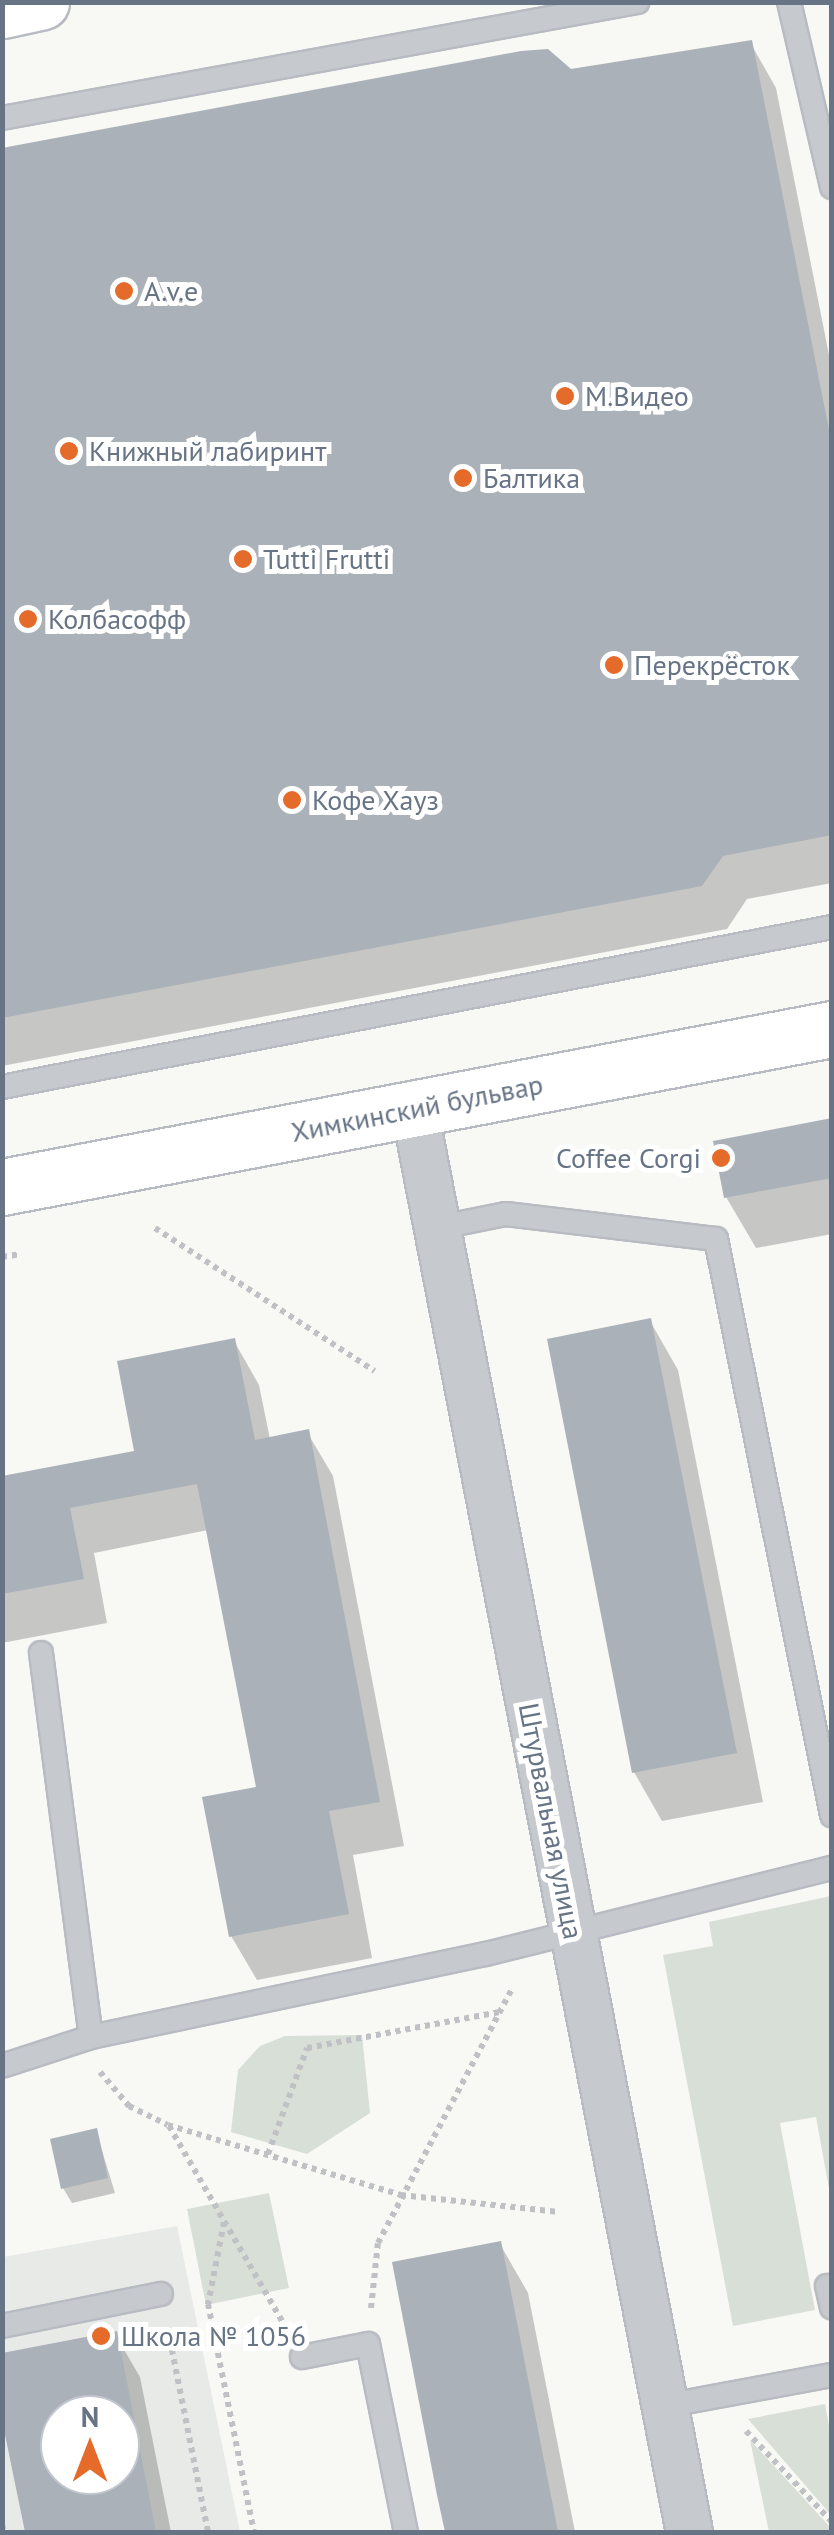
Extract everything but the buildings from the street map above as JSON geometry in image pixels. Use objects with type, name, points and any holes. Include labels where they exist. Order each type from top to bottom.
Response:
[{"type":"main road","points":[[2,10],[41,2]]},
{"type":"main road","name":"Химкинский бульвар","points":[[2,1187],[832,1029]]},
{"type":"street","name":"Штурвальная улица","points":[[414,1109],[689,2532]]},
{"type":"lane","points":[[2,118],[637,2]]},
{"type":"lane","points":[[789,2],[832,187]]},
{"type":"lane","points":[[2,1087],[832,927]]},
{"type":"lane","points":[[436,1228],[506,1214],[716,1240],[826,1750],[832,1815]]},
{"type":"lane","points":[[42,1653],[92,2037]]},
{"type":"lane","points":[[2,2066],[92,2037],[832,1868]]},
{"type":"lane","points":[[2,2326],[162,2294]]},
{"type":"lane","points":[[302,2357],[368,2344],[406,2532]]},
{"type":"lane","points":[[664,2406],[832,2375]]},
{"type":"path","points":[[155,1228],[374,1371]]},
{"type":"path","points":[[2,1258],[20,1254]]},
{"type":"path","points":[[368,2344],[378,2243],[514,1986]]},
{"type":"path","points":[[268,2154],[307,2048],[500,2012]]},
{"type":"path","points":[[129,2106],[168,2125],[401,2195],[559,2212]]},
{"type":"path","points":[[168,2125],[302,2357]]},
{"type":"path","points":[[224,2222],[208,2304],[254,2532]]},
{"type":"path","points":[[162,2294],[208,2532]]},
{"type":"path","points":[[742,2426],[832,2522]]},
{"type":"path","points":[[2,2525],[4,2532]]},
{"type":"shaded area","points":[[831,1896],[831,2200],[816,2117],[780,2123],[815,2310],[733,2326],[663,1955],[713,1946],[709,1922]]},
{"type":"shaded area","points":[[362,2035],[370,2113],[307,2154],[231,2132],[238,2070],[260,2046],[285,2036]]},
{"type":"shaded area","points":[[269,2193],[289,2288],[206,2305],[187,2209]]},
{"type":"shaded area","name":"Школа № 1056","points":[[177,2226],[240,2532],[3,2532],[3,2257]]},
{"type":"shaded area","points":[[825,2404],[831,2437],[831,2515],[748,2419]]},
{"type":"shaded area","points":[[750,2440],[831,2528],[831,2532],[769,2532]]},
{"type":"place","name":"A.v.e","points":[[124,291]]},
{"type":"place","name":"М.Видео","points":[[565,396]]},
{"type":"place","name":"Книжный лабиринт","points":[[69,451]]},
{"type":"place","name":"Балтика","points":[[463,478]]},
{"type":"place","name":"Tutti Frutti","points":[[243,559]]},
{"type":"place","name":"Колбасофф","points":[[28,619]]},
{"type":"place","name":"Перекрёсток","points":[[614,665]]},
{"type":"place","name":"Кофе Хауз","points":[[292,800]]},
{"type":"place","name":"Coffee Corgi","points":[[721,1158]]},
{"type":"place","name":"Школа № 1056","points":[[101,2336]]}]
